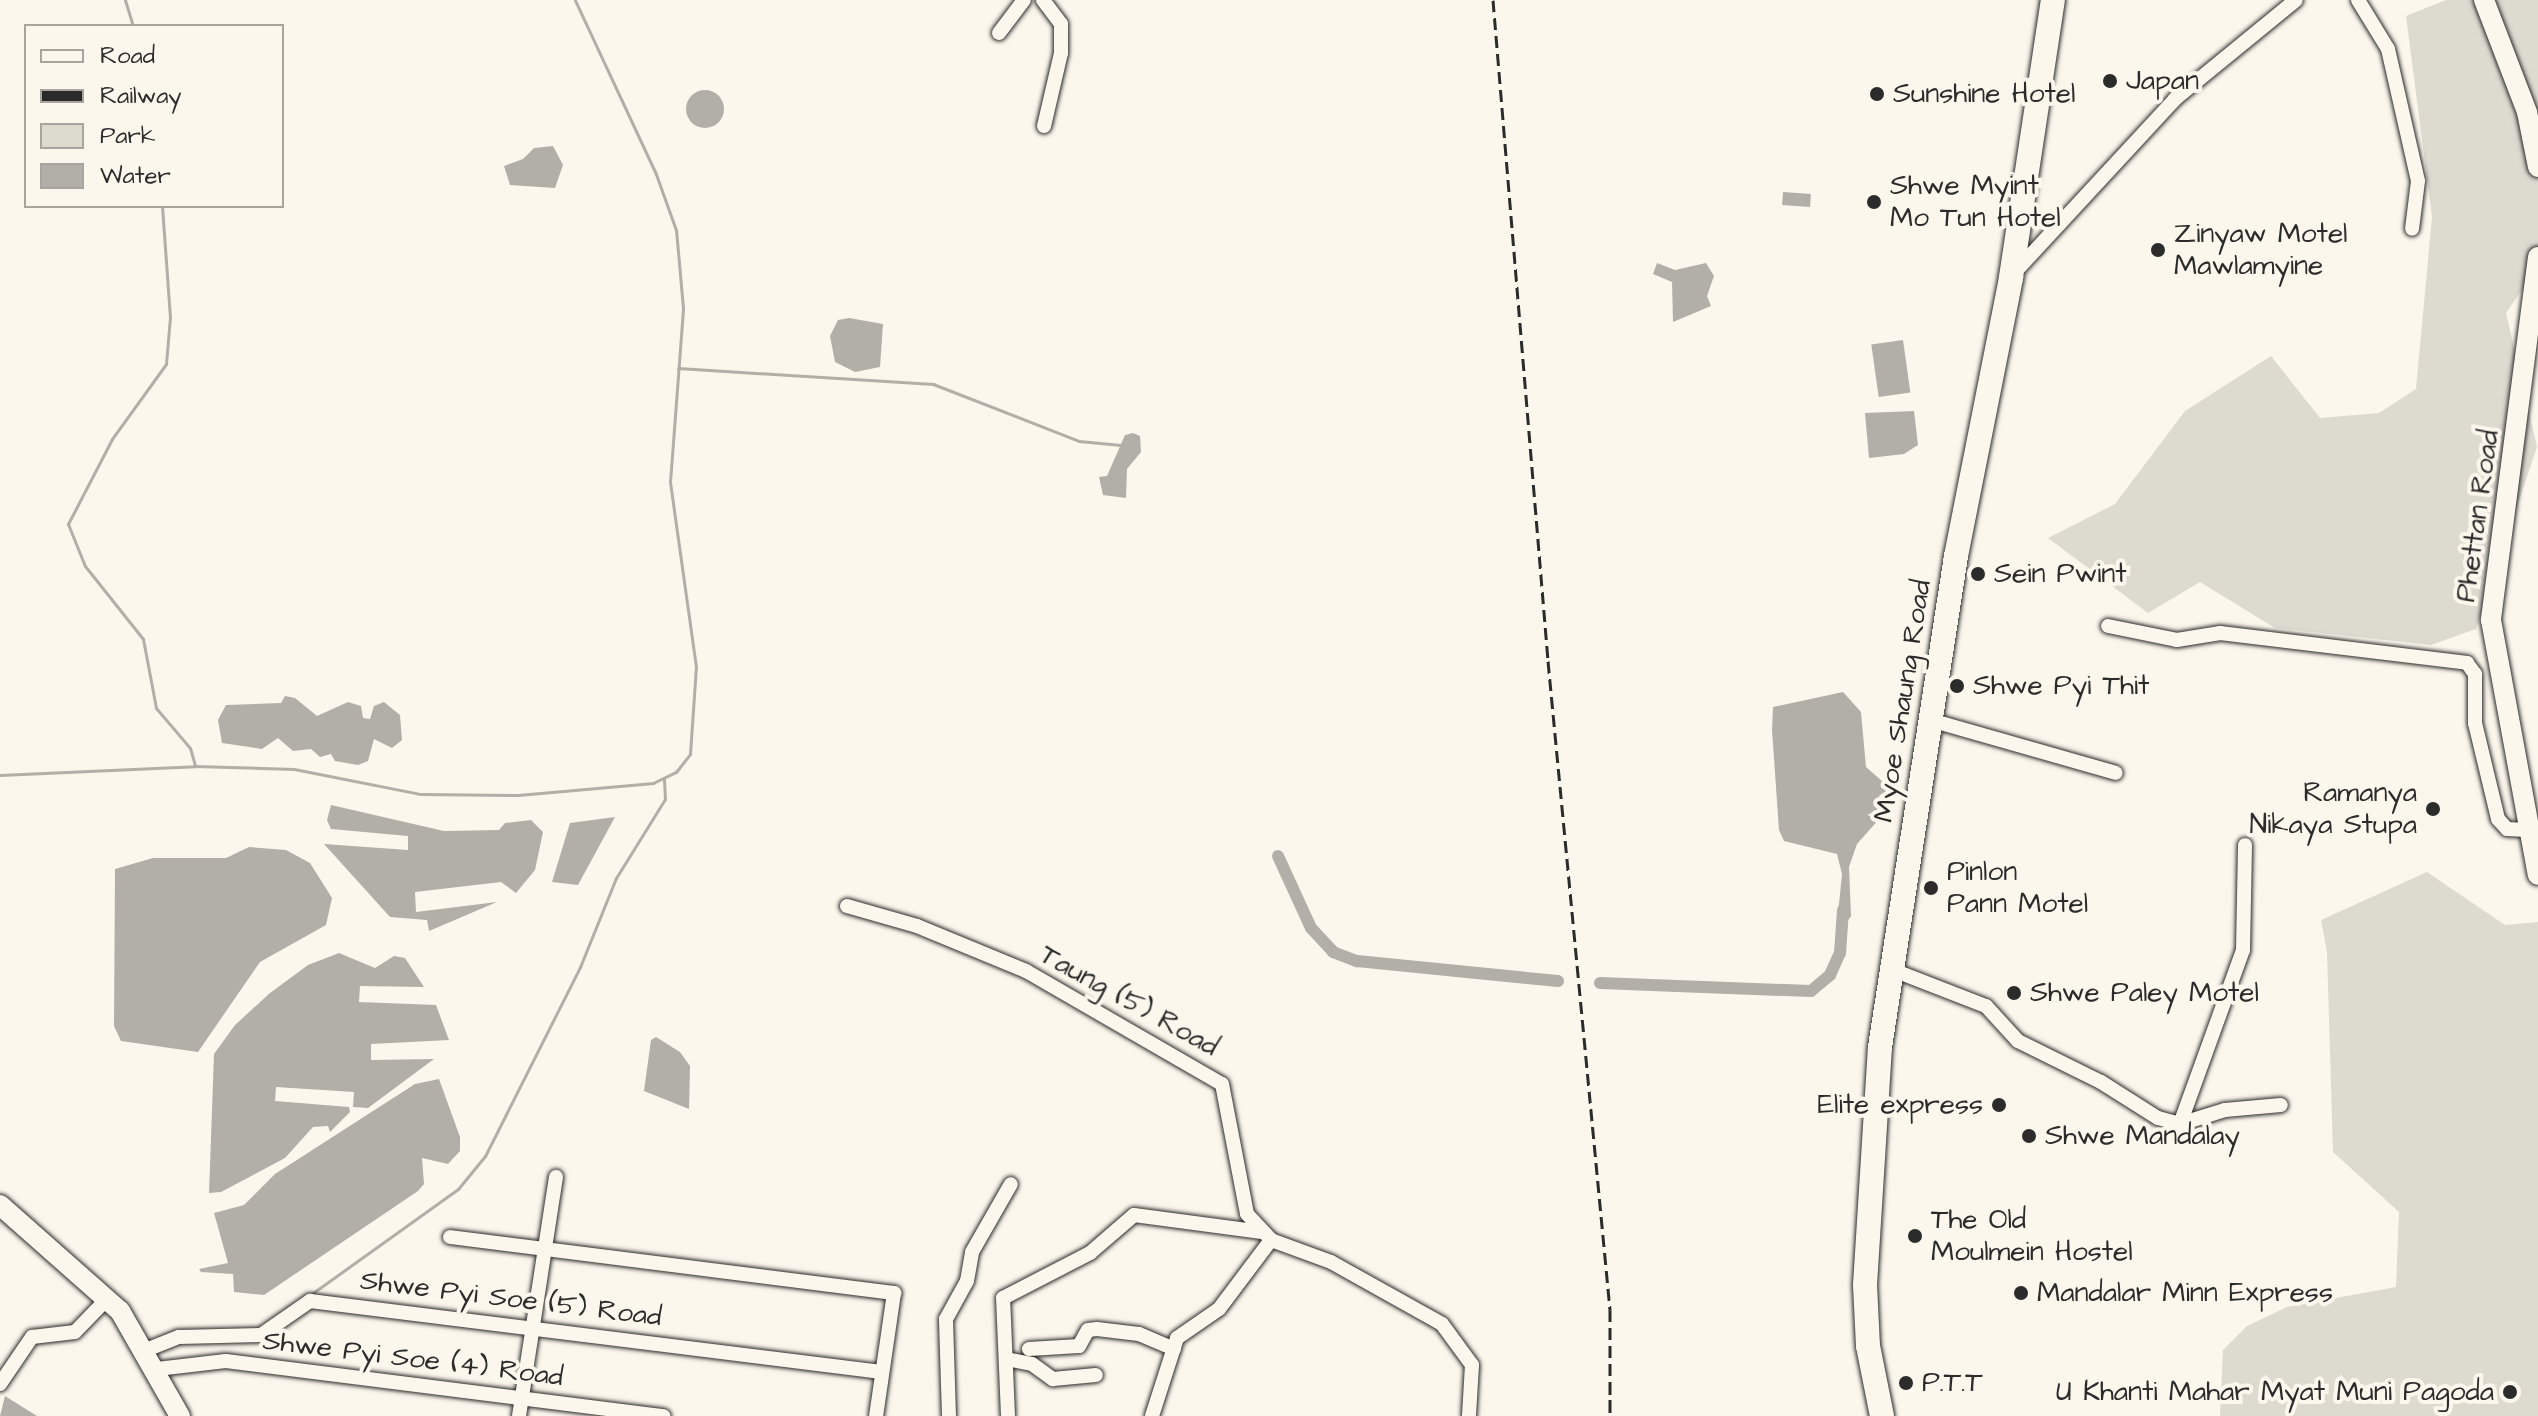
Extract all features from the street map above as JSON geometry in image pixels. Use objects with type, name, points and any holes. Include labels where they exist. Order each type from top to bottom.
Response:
[{"type":"highway","name":"Myoe Shaung Road","points":[[1882,1416],[1868,1346],[1867,1218],[1873,1110],[1930,720],[2011,277],[2053,0]]},
{"type":"street","points":[[999,33],[1024,0]]},
{"type":"street","points":[[1043,0],[1061,24],[1061,53],[1044,126]]},
{"type":"street","points":[[2011,277],[2175,99],[2296,0]]},
{"type":"street","points":[[2358,0],[2388,49],[2418,181],[2412,229]]},
{"type":"street","points":[[2484,0],[2527,112],[2538,167]]},
{"type":"street","name":"Phettan Road","points":[[2538,257],[2523,402],[2494,576],[2491,620],[2496,662],[2538,875]]},
{"type":"street","points":[[2108,626],[2177,640],[2220,633],[2467,663],[2496,662]]},
{"type":"street","points":[[2467,663],[2475,674],[2475,723],[2498,819],[2507,829],[2527,830]]},
{"type":"street","points":[[1930,720],[2116,773]]},
{"type":"street","points":[[2180,1124],[2243,950],[2245,845]]},
{"type":"street","name":"Taung (5) Road","points":[[847,906],[917,926],[1026,971],[1222,1084],[1247,1214],[1266,1236]]},
{"type":"street","points":[[1893,970],[1986,1006],[2018,1041],[2101,1082],[2158,1118],[2180,1124],[2225,1110],[2281,1105]]},
{"type":"street","points":[[519,1416],[556,1177]]},
{"type":"street","points":[[949,1416],[946,1319],[967,1281],[972,1252],[1011,1184]]},
{"type":"street","points":[[0,1205],[107,1299],[146,1350],[180,1416]]},
{"type":"street","points":[[1008,1416],[1003,1298],[1090,1253],[1134,1215],[1266,1236],[1331,1262],[1442,1324],[1472,1365],[1469,1416]]},
{"type":"street","points":[[1152,1416],[1177,1338],[1219,1309],[1266,1236]]},
{"type":"street","points":[[450,1237],[894,1293],[876,1416]]},
{"type":"street","points":[[0,1384],[32,1337],[75,1332],[107,1299]]},
{"type":"street","name":"Shwe Pyi Soe (5) Road","points":[[146,1350],[179,1337],[261,1335],[310,1301],[531,1326],[882,1372]]},
{"type":"street","points":[[1029,1349],[1079,1346],[1088,1330],[1097,1329],[1139,1334],[1174,1349]]},
{"type":"street","points":[[1006,1359],[1032,1364],[1053,1379],[1096,1375]]},
{"type":"street","name":"Shwe Pyi Soe (4) Road","points":[[157,1369],[226,1361],[664,1416]]},
{"type":"green space","points":[[2446,0],[2538,0],[2538,266],[2506,313],[2537,447],[2476,629],[2431,645],[2275,628],[2200,582],[2148,613],[2048,538],[2115,504],[2185,411],[2271,356],[2320,418],[2379,413],[2416,389],[2432,217],[2406,16]]},
{"type":"green space","points":[[2427,872],[2505,925],[2538,922],[2538,1416],[2220,1416],[2223,1350],[2247,1326],[2287,1307],[2396,1287],[2399,1212],[2333,1152],[2327,952],[2321,920]]},
{"type":"water","points":[[705,90],[719,95],[724,109],[719,123],[705,128],[691,123],[686,109],[691,95]]},
{"type":"water","points":[[553,146],[563,165],[555,188],[510,185],[504,166],[523,159],[534,148]]},
{"type":"water","points":[[1783,192],[1811,194],[1810,207],[1782,205]]},
{"type":"water","points":[[1657,263],[1675,270],[1706,263],[1714,276],[1707,296],[1711,306],[1673,322],[1672,282],[1653,274]]},
{"type":"water","points":[[849,318],[883,324],[880,367],[855,372],[835,362],[830,336],[838,320]]},
{"type":"water","points":[[1903,340],[1910,392],[1879,397],[1871,344]]},
{"type":"water","points":[[1914,411],[1918,445],[1904,454],[1869,458],[1865,413]]},
{"type":"water","points":[[1133,433],[1140,436],[1141,452],[1127,469],[1126,498],[1103,495],[1099,477],[1107,476],[1125,435]]},
{"type":"water","points":[[1843,692],[1861,712],[1866,767],[1891,789],[1880,818],[1857,844],[1849,867],[1851,916],[1844,926],[1837,924],[1842,874],[1837,854],[1784,841],[1779,830],[1772,730],[1773,707]]},
{"type":"water","points":[[285,696],[295,698],[317,716],[348,702],[361,706],[363,718],[370,719],[374,706],[384,702],[400,715],[402,740],[392,748],[374,739],[368,761],[358,765],[335,761],[331,754],[320,757],[311,749],[293,751],[278,738],[262,749],[222,743],[218,720],[226,705],[281,703]]},
{"type":"water","points":[[331,805],[444,831],[499,830],[505,823],[531,820],[543,832],[535,870],[516,893],[501,882],[415,892],[416,912],[497,902],[429,931],[427,920],[390,917],[324,844],[408,850],[408,836],[331,829],[327,820]]},
{"type":"water","points":[[615,817],[578,885],[552,882],[570,823]]},
{"type":"water","points":[[249,847],[286,850],[310,863],[332,898],[326,925],[260,962],[198,1052],[121,1041],[114,1026],[115,869],[153,858],[226,858]]},
{"type":"water","points":[[339,953],[375,968],[394,956],[405,958],[424,987],[360,986],[359,1002],[436,1005],[449,1040],[371,1044],[371,1060],[434,1059],[368,1108],[353,1107],[354,1092],[276,1087],[275,1101],[349,1107],[350,1112],[330,1132],[328,1126],[313,1127],[285,1158],[221,1192],[209,1193],[214,1054],[235,1025],[270,993],[308,965]]},
{"type":"water","points":[[656,1037],[680,1052],[690,1066],[689,1109],[644,1091],[651,1040]]},
{"type":"water","points":[[439,1079],[460,1137],[460,1151],[448,1164],[422,1158],[424,1184],[418,1191],[264,1295],[234,1292],[233,1274],[201,1272],[199,1269],[228,1263],[214,1213],[244,1205],[275,1174],[415,1084]]},
{"type":"water","points":[[5,1396],[37,1416],[0,1416]]},
{"type":"waterway","points":[[125,0],[132,24]]},
{"type":"waterway","points":[[0,775],[195,766],[294,769],[420,794],[518,795],[653,783],[676,772],[690,754],[696,667],[670,482],[683,308],[676,230],[656,174],[575,0]]},
{"type":"waterway","points":[[162,208],[170,317],[166,364],[112,439],[68,524],[85,566],[143,639],[156,708],[190,748],[195,766]]},
{"type":"waterway","points":[[678,368],[933,384],[1079,441],[1121,445]]},
{"type":"waterway","points":[[310,1295],[458,1189],[485,1156],[580,967],[616,878],[665,799],[664,778]]},
{"type":"waterway","points":[[1278,856],[1311,928],[1333,952],[1357,961],[1558,981]]},
{"type":"waterway","points":[[1600,983],[1811,991],[1830,975],[1840,953],[1843,910]]},
{"type":"railway","points":[[1493,0],[1548,661],[1610,1310],[1610,1416]]},
{"type":"place","name":"Japan","points":[[2110,81]]},
{"type":"place","name":"Sunshine Hotel","points":[[1877,94]]},
{"type":"place","name":"Shwe Myint Mo Tun Hotel","points":[[1874,202]]},
{"type":"place","name":"Zinyaw Motel Mawlamyine","points":[[2158,250]]},
{"type":"place","name":"Sein Pwint","points":[[1978,574]]},
{"type":"place","name":"Shwe Pyi Thit","points":[[1957,686]]},
{"type":"place","name":"Ramanya Nikaya Stupa","points":[[2433,809]]},
{"type":"place","name":"Pinlon Pann Motel","points":[[1931,888]]},
{"type":"place","name":"Shwe Paley Motel","points":[[2014,993]]},
{"type":"place","name":"Elite express","points":[[1999,1105]]},
{"type":"place","name":"Shwe Mandalay","points":[[2029,1136]]},
{"type":"place","name":"The Old Moulmein Hostel","points":[[1915,1236]]},
{"type":"place","name":"Mandalar Minn Express","points":[[2021,1293]]},
{"type":"place","name":"P.T.T","points":[[1906,1383]]},
{"type":"place","name":"U Khanti Mahar Myat Muni Pagoda","points":[[2510,1392]]}]
